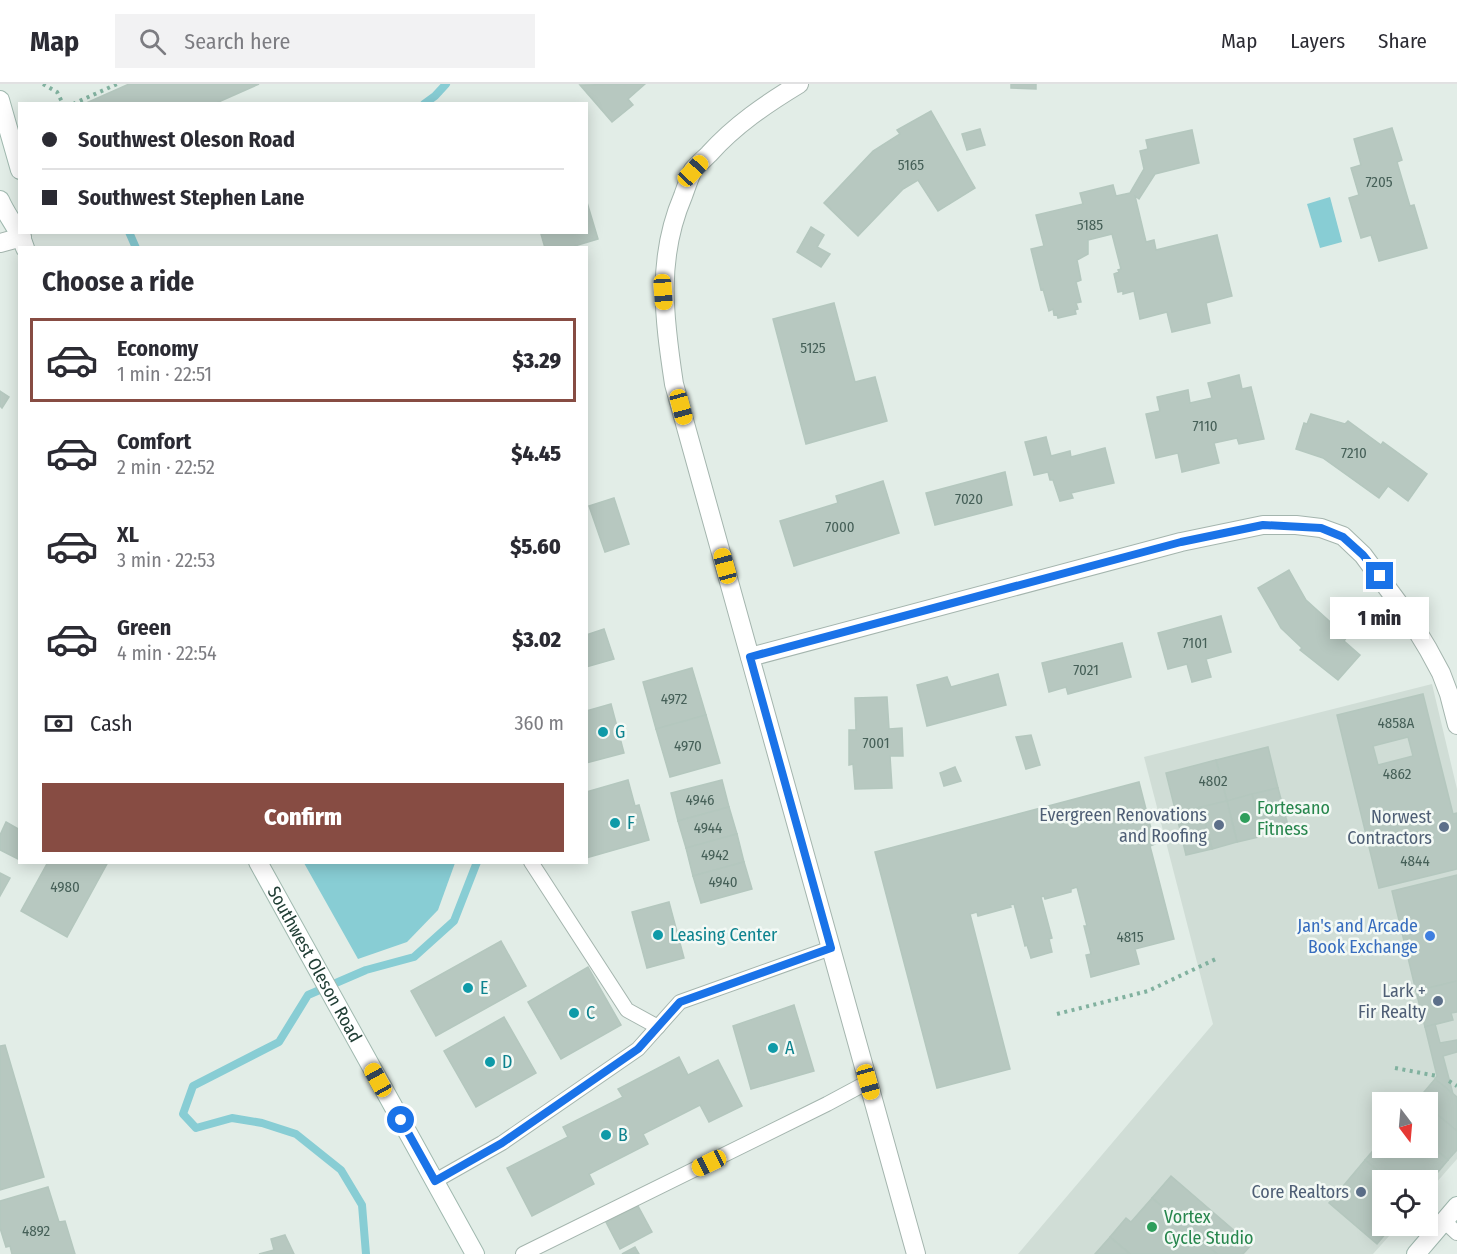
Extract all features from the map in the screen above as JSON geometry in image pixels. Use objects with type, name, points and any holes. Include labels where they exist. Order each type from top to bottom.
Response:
[{"type":"street","points":[[799,84],[760,108],[732,130],[693,171],[673,219],[666,250],[663,292],[666,334],[675,384],[916,1254]]},
{"type":"street","points":[[0,100],[18,163]]},
{"type":"street","points":[[0,200],[18,232]]},
{"type":"street","points":[[0,243],[23,239]]},
{"type":"street","points":[[750,657],[1181,542],[1263,525],[1296,525],[1321,528],[1343,537],[1369,562],[1408,616],[1441,673],[1457,725]]},
{"type":"street","name":"Southwest Oleson Road","points":[[259,864],[475,1254]]},
{"type":"street","points":[[1416,1254],[1451,1227],[1457,1206]]},
{"type":"lane","points":[[532,864],[627,1010],[658,1027]]},
{"type":"lane","points":[[435,1181],[502,1143],[638,1049],[680,1002],[831,948]]},
{"type":"lane","points":[[523,1254],[868,1082]]},
{"type":"path","points":[[43,84],[57,92],[62,102]]},
{"type":"path","points":[[77,102],[117,84]]},
{"type":"path","points":[[1057,1014],[1148,991],[1218,958]]},
{"type":"path","points":[[1395,1068],[1437,1076]]},
{"type":"path","points":[[1449,1081],[1457,1086]]},
{"type":"shaded area","points":[[1432,684],[1457,789],[1457,1159],[1438,1181],[1438,1170],[1372,1170],[1372,1236],[1389,1236],[1373,1254],[1018,1254],[1213,1024],[1144,757]]},
{"type":"water","points":[[1330,197],[1342,242],[1320,248],[1307,204]]},
{"type":"water","points":[[305,864],[455,864],[438,910],[407,942],[358,959]]},
{"type":"building","points":[[129,84],[259,84],[218,102],[88,102]]},
{"type":"building","points":[[645,84],[628,99],[633,105],[612,122],[580,85]]},
{"type":"building","points":[[1011,84],[1036,84],[1036,89],[1011,88]]},
{"type":"building","points":[[931,111],[975,188],[938,211],[918,180],[903,189],[858,236],[824,203],[873,151],[900,134],[897,130]]},
{"type":"building","points":[[1392,128],[1402,160],[1397,162],[1410,206],[1414,205],[1427,248],[1379,261],[1371,235],[1361,238],[1349,198],[1359,195],[1351,168],[1361,165],[1354,139]]},
{"type":"building","points":[[980,129],[985,145],[967,150],[962,134]]},
{"type":"building","points":[[1192,130],[1199,163],[1155,174],[1139,199],[1135,196],[1146,242],[1154,240],[1156,250],[1217,235],[1232,296],[1206,303],[1210,323],[1172,332],[1167,312],[1140,319],[1134,291],[1123,294],[1123,291],[1118,292],[1114,274],[1121,269],[1112,234],[1088,240],[1088,254],[1077,260],[1081,280],[1076,282],[1081,302],[1076,303],[1078,309],[1075,310],[1076,314],[1058,318],[1057,314],[1054,315],[1053,309],[1049,311],[1043,289],[1041,290],[1031,249],[1044,246],[1036,215],[1083,204],[1080,193],[1113,185],[1116,196],[1130,193],[1144,169],[1140,151],[1148,149],[1146,140]]},
{"type":"building","points":[[588,206],[598,239],[575,246],[544,246],[541,234],[588,234]]},
{"type":"building","points":[[811,227],[824,235],[817,247],[830,254],[821,267],[797,252]]},
{"type":"building","points":[[834,303],[855,382],[875,377],[887,421],[806,444],[773,319]]},
{"type":"building","points":[[1239,375],[1242,389],[1251,387],[1264,439],[1239,444],[1237,438],[1214,443],[1219,463],[1182,472],[1178,453],[1156,458],[1146,414],[1160,411],[1157,397],[1188,390],[1190,403],[1212,398],[1208,383]]},
{"type":"building","points":[[0,391],[9,397],[2,408],[0,406]]},
{"type":"building","points":[[1311,414],[1345,424],[1348,421],[1381,445],[1383,442],[1427,474],[1408,501],[1388,486],[1379,498],[1323,458],[1296,449],[1304,423],[1307,424]]},
{"type":"building","points":[[1046,437],[1051,456],[1070,451],[1071,457],[1105,448],[1114,483],[1071,493],[1073,498],[1060,501],[1048,472],[1034,475],[1025,442]]},
{"type":"building","points":[[1005,472],[1012,505],[935,525],[926,493]]},
{"type":"building","points":[[883,481],[899,533],[794,566],[780,521],[838,503],[836,496]]},
{"type":"building","points":[[614,498],[629,544],[605,552],[589,506]]},
{"type":"building","points":[[1289,570],[1306,600],[1347,637],[1344,641],[1360,655],[1338,680],[1300,650],[1302,648],[1281,628],[1258,588]]},
{"type":"building","points":[[1221,616],[1231,652],[1206,659],[1211,677],[1192,682],[1187,664],[1168,669],[1158,633]]},
{"type":"building","points":[[604,629],[614,659],[588,666],[588,634]]},
{"type":"building","points":[[1122,643],[1131,677],[1068,694],[1066,687],[1049,692],[1042,663]]},
{"type":"building","points":[[692,668],[706,715],[656,729],[643,682]]},
{"type":"building","points":[[998,674],[1006,705],[927,726],[917,685],[947,677],[951,687]]},
{"type":"building","points":[[1423,694],[1453,814],[1457,813],[1457,869],[1379,888],[1337,715]],"holes":[[[1408,737],[1413,756],[1378,765],[1373,746]]]},
{"type":"building","points":[[887,697],[889,729],[902,728],[903,756],[890,756],[892,788],[855,789],[853,764],[849,765],[849,730],[856,730],[855,698]]},
{"type":"building","name":"G","points":[[611,704],[624,753],[588,762],[588,710]]},
{"type":"building","points":[[706,715],[720,763],[670,777],[656,729]]},
{"type":"building","points":[[1031,735],[1040,765],[1026,769],[1016,737]]},
{"type":"building","points":[[1268,747],[1278,788],[1227,801],[1216,760]]},
{"type":"building","points":[[1216,760],[1227,801],[1176,813],[1166,773]]},
{"type":"building","points":[[955,767],[961,781],[944,786],[940,773]]},
{"type":"building","name":"F","points":[[628,780],[635,806],[639,805],[649,840],[588,857],[588,791]]},
{"type":"building","points":[[722,780],[729,807],[678,821],[671,793]]},
{"type":"building","points":[[1139,782],[1155,844],[1150,846],[1174,939],[1135,949],[1139,964],[1091,977],[1086,955],[1091,954],[1084,926],[1087,926],[1077,887],[1071,889],[1071,892],[1045,899],[1044,896],[1041,897],[1052,938],[1049,939],[1052,952],[1031,958],[1027,945],[1025,946],[1014,904],[1010,905],[1011,907],[978,916],[977,912],[970,914],[1010,1069],[937,1088],[875,852]]},
{"type":"building","points":[[1278,788],[1289,829],[1263,836],[1252,794]]},
{"type":"building","name":"Fortesano Fitness","points":[[1252,794],[1263,836],[1237,842],[1227,801]]},
{"type":"building","name":"Evergreen Renovations and Roofing","points":[[1227,801],[1237,842],[1212,849],[1201,807]]},
{"type":"building","points":[[729,807],[737,834],[686,848],[678,821]]},
{"type":"building","points":[[1201,807],[1212,849],[1186,855],[1176,813]]},
{"type":"building","points":[[6,822],[18,829],[18,859],[0,850],[0,835]]},
{"type":"building","points":[[737,834],[744,862],[693,876],[686,848]]},
{"type":"building","points":[[744,862],[752,889],[701,903],[693,876]]},
{"type":"building","points":[[47,864],[107,864],[67,937],[21,911]]},
{"type":"building","points":[[0,873],[10,878],[0,896]]},
{"type":"building","name":"Jan's and Arcade Book Exchange","points":[[1457,875],[1457,981],[1416,991],[1392,891]]},
{"type":"building","name":"Leasing Center","points":[[669,902],[684,958],[647,968],[632,912]]},
{"type":"building","name":"E","points":[[501,941],[526,986],[436,1036],[411,991]]},
{"type":"building","name":"C","points":[[588,967],[621,1025],[561,1059],[528,1002]]},
{"type":"building","name":"Lark + Fir Realty","points":[[1457,981],[1457,1012],[1451,1013],[1453,1020],[1425,1027],[1416,991]]},
{"type":"building","name":"A","points":[[794,1005],[814,1071],[751,1089],[733,1026]]},
{"type":"building","name":"D","points":[[504,1017],[536,1073],[476,1107],[444,1051]]},
{"type":"building","points":[[1435,1024],[1440,1043],[1457,1040],[1457,1052],[1443,1056],[1453,1094],[1435,1079],[1437,1076],[1425,1027]]},
{"type":"building","points":[[5,1045],[44,1177],[0,1190],[0,1046]]},
{"type":"building","name":"B","points":[[679,1057],[688,1075],[718,1060],[742,1106],[709,1122],[700,1105],[643,1134],[648,1144],[589,1174],[594,1184],[532,1216],[507,1168],[568,1137],[563,1127],[623,1097],[618,1089]]},
{"type":"building","points":[[1435,1079],[1457,1097],[1457,1131],[1438,1115],[1438,1092],[1424,1092]]},
{"type":"building","points":[[1438,1115],[1457,1131],[1457,1150],[1448,1160],[1438,1152]]},
{"type":"building","points":[[1372,1152],[1372,1158],[1438,1158],[1438,1152],[1448,1160],[1438,1172],[1438,1170],[1377,1170],[1365,1160]]},
{"type":"building","name":"Core Realtors","points":[[1365,1160],[1377,1170],[1372,1170],[1372,1236],[1384,1236],[1377,1244],[1329,1203]]},
{"type":"building","points":[[1171,1176],[1251,1245],[1243,1254],[1217,1254],[1152,1198]]},
{"type":"building","points":[[48,1187],[59,1222],[65,1221],[75,1254],[12,1254],[10,1246],[6,1247],[0,1228],[0,1201]]},
{"type":"building","name":"Vortex Cycle Studio","points":[[1152,1198],[1191,1231],[1173,1252],[1175,1254],[1130,1254],[1110,1237],[1126,1218],[1131,1222]]},
{"type":"building","points":[[638,1206],[652,1232],[620,1249],[606,1222]]},
{"type":"building","points":[[1191,1231],[1217,1254],[1175,1254],[1173,1252]]},
{"type":"building","points":[[285,1235],[294,1254],[259,1254],[274,1250],[271,1239]]},
{"type":"building","points":[[1110,1237],[1130,1254],[1095,1254]]},
{"type":"building","points":[[635,1247],[639,1254],[622,1254]]},
{"type":"waterway","points":[[427,102],[446,84]]},
{"type":"waterway","points":[[130,234],[135,246]]},
{"type":"waterway","points":[[366,1254],[362,1205],[341,1170],[296,1134],[262,1123],[232,1118],[196,1128],[183,1114],[193,1086],[279,1042],[308,995],[366,970],[414,957],[454,921],[476,864]]},
{"type":"place","name":"G","points":[[603,732]]},
{"type":"place","name":"Fortesano Fitness","points":[[1245,818]]},
{"type":"place","name":"F","points":[[615,823]]},
{"type":"place","name":"Evergreen Renovations and Roofing","points":[[1219,825]]},
{"type":"place","name":"Norwest Contractors","points":[[1444,827]]},
{"type":"place","name":"Leasing Center","points":[[658,935]]},
{"type":"place","name":"Jan's and Arcade Book Exchange","points":[[1430,936]]},
{"type":"place","name":"E","points":[[468,988]]},
{"type":"place","name":"Lark + Fir Realty","points":[[1438,1001]]},
{"type":"place","name":"C","points":[[574,1013]]},
{"type":"place","name":"A","points":[[773,1048]]},
{"type":"place","name":"D","points":[[490,1062]]},
{"type":"place","name":"B","points":[[606,1135]]},
{"type":"place","name":"Core Realtors","points":[[1361,1192]]},
{"type":"place","name":"Vortex Cycle Studio","points":[[1152,1227]]},
{"type":"route","points":[[401,1120],[435,1181],[502,1143],[638,1049],[680,1002],[831,948],[750,657],[1181,542],[1263,525],[1321,528],[1343,537],[1363,555],[1380,576]]}]
